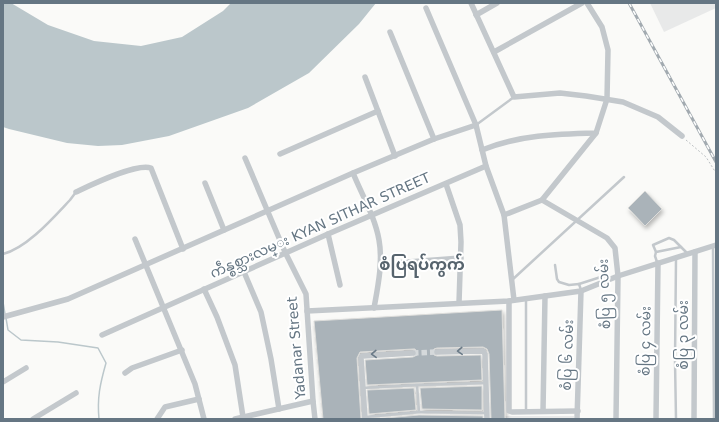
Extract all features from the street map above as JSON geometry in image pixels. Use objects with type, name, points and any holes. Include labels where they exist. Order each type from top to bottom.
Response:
[{"type":"street","points":[[471,3],[514,97],[560,93],[623,102],[658,117],[682,136]]},
{"type":"street","points":[[476,15],[498,3]]},
{"type":"street","points":[[494,52],[582,3]]},
{"type":"street","points":[[504,215],[542,200],[596,133],[607,99],[608,50],[602,27],[587,3]]},
{"type":"street","points":[[426,8],[476,125],[486,166],[504,215],[512,281],[509,411],[578,411]]},
{"type":"street","points":[[390,32],[434,139]]},
{"type":"street","points":[[365,77],[395,156]]},
{"type":"street","points":[[280,154],[378,111]]},
{"type":"street","points":[[3,318],[68,299],[353,173],[434,139],[476,125]]},
{"type":"street","points":[[482,150],[506,142],[546,135],[596,133]]},
{"type":"street","name":"Yadanar Street","points":[[245,158],[285,252],[306,294],[315,419]]},
{"type":"street","name":"ကဵန္စစ္သားလမ္း KYAN SITHAR STREET","points":[[102,335],[244,272],[285,252],[486,166]]},
{"type":"street","points":[[76,192],[130,170],[151,168],[183,249]]},
{"type":"street","points":[[353,173],[371,215],[379,240],[381,264],[374,308]]},
{"type":"street","points":[[205,182],[224,230]]},
{"type":"street","points":[[446,184],[460,226],[461,258],[458,303]]},
{"type":"street","name":"စံပြ ၅ လမ်း","points":[[542,200],[607,238],[615,248],[618,276],[616,419]]},
{"type":"street","points":[[328,234],[340,285]]},
{"type":"street","points":[[135,239],[182,350],[195,384],[204,419]]},
{"type":"street","points":[[307,311],[511,300],[582,291],[618,276],[715,246]]},
{"type":"street","name":"စံပြ ၃ လမ်း","points":[[694,419],[695,252]]},
{"type":"street","points":[[381,264],[461,258]]},
{"type":"street","name":"စံပြ ၄ လမ်း","points":[[656,419],[658,263]]},
{"type":"street","points":[[244,272],[261,312],[271,359],[279,409]]},
{"type":"street","points":[[204,289],[217,317],[234,365],[243,417]]},
{"type":"street","name":"စံပြ ၆ လမ်း","points":[[578,419],[582,291]]},
{"type":"street","points":[[543,410],[545,296]]},
{"type":"street","points":[[125,373],[132,368],[182,350]]},
{"type":"street","points":[[437,352],[483,351],[485,354],[487,416]]},
{"type":"street","points":[[365,418],[362,388],[362,356],[413,353]]},
{"type":"street","points":[[3,382],[26,368]]},
{"type":"street","points":[[33,419],[76,393]]},
{"type":"street","points":[[157,419],[165,407],[199,399]]},
{"type":"street","points":[[235,419],[313,401]]},
{"type":"lane","points":[[476,125],[514,97]]},
{"type":"lane","points":[[512,281],[624,177]]},
{"type":"lane","points":[[3,254],[10,253],[28,240],[65,206],[76,192]]},
{"type":"lane","points":[[658,263],[653,245],[669,238],[674,240],[688,254]]},
{"type":"lane","points":[[714,419],[715,246]]},
{"type":"lane","points":[[656,252],[681,247]]},
{"type":"lane","points":[[676,258],[676,419]]},
{"type":"lane","points":[[555,265],[557,279],[559,282],[569,285],[580,284],[607,275]]},
{"type":"lane","points":[[580,284],[582,291]]},
{"type":"lane","points":[[526,298],[526,411]]},
{"type":"lane","points":[[362,388],[486,382]]},
{"type":"lane","points":[[417,385],[418,412]]},
{"type":"lane","points":[[365,418],[418,412],[487,416]]},
{"type":"path","points":[[682,136],[706,157],[716,173]]},
{"type":"shaded area","points":[[3,3],[11,3],[48,25],[94,41],[141,46],[182,37],[223,11],[231,3],[376,3],[359,24],[309,73],[248,108],[169,136],[122,145],[98,146],[67,143],[3,127]]},
{"type":"shaded area","points":[[650,3],[716,3],[716,8],[664,32]]},
{"type":"shaded area","points":[[505,416],[574,416],[574,419],[505,419]]},
{"type":"building","points":[[645,191],[662,209],[645,226],[628,208]]},
{"type":"building","points":[[502,310],[505,419],[491,419],[489,354],[487,349],[483,347],[437,348],[434,349],[433,352],[434,355],[437,356],[481,355],[482,380],[367,385],[365,360],[413,357],[417,355],[417,352],[413,349],[360,352],[357,358],[361,419],[323,419],[314,321]]},
{"type":"building","points":[[482,386],[482,410],[422,409],[420,388]]},
{"type":"building","points":[[414,388],[416,410],[369,414],[367,390]]},
{"type":"building","points":[[419,415],[483,416],[483,419],[374,419]]},
{"type":"waterway","points":[[3,302],[5,314]]},
{"type":"waterway","points":[[6,318],[8,330],[21,340],[58,342],[98,348],[106,363],[98,404],[99,419]]},
{"type":"tunnel","points":[[413,353],[437,352]]},
{"type":"railway","points":[[629,3],[716,162]]},
{"type":"district","name":"စံပြရပ်ကွက်","points":[[422,264]]}]
